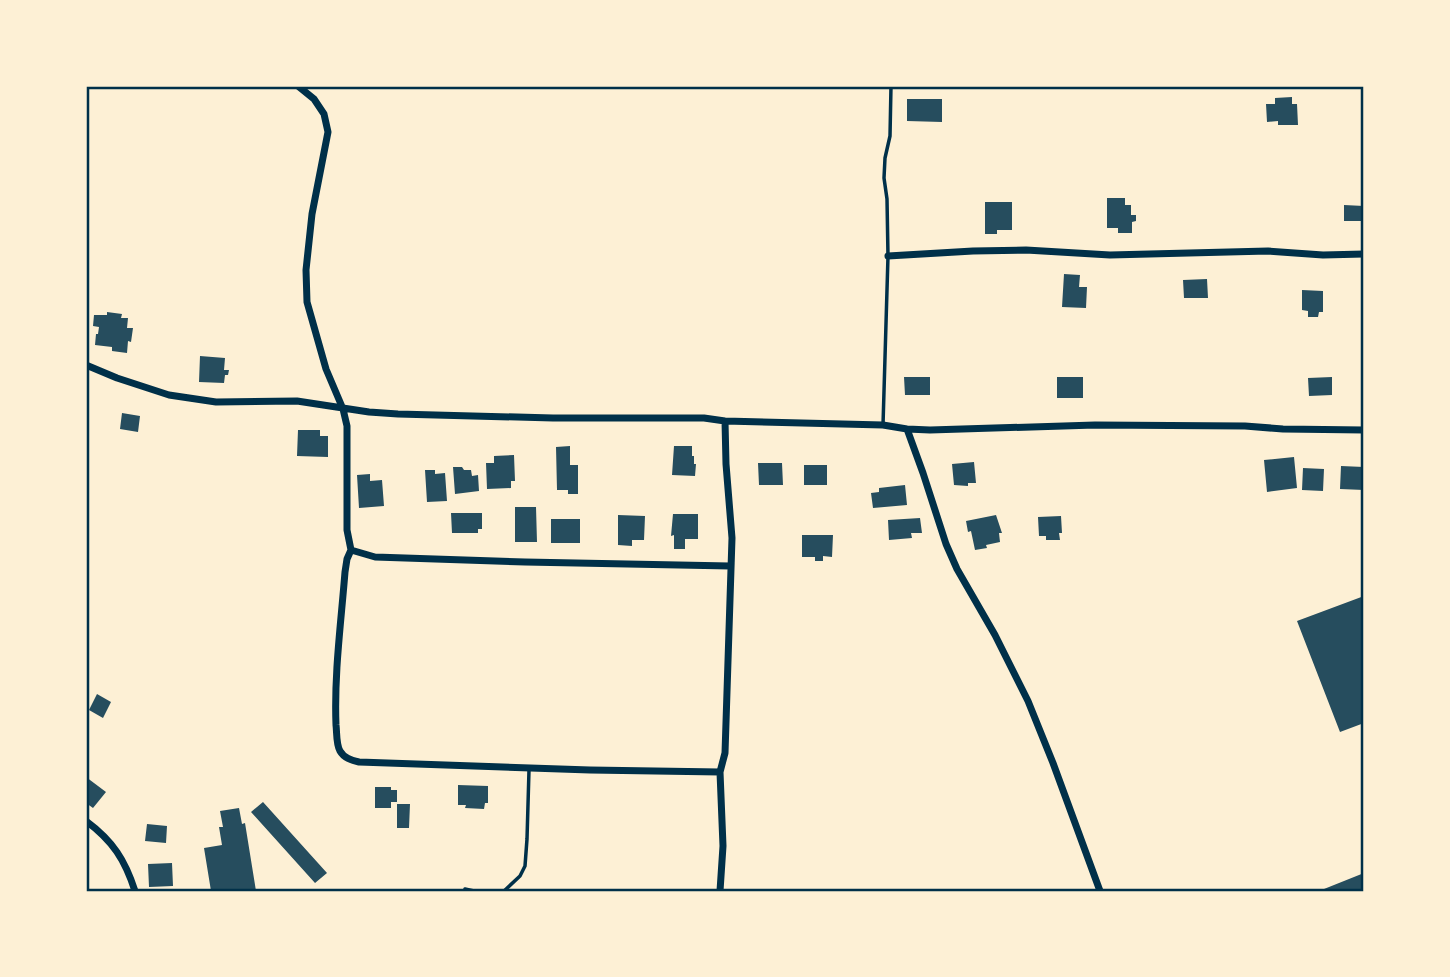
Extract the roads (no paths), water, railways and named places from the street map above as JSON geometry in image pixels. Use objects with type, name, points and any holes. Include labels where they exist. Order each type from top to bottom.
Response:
[{"type":"street","points":[[298,86],[314,99],[324,114],[328,132],[312,214],[306,270],[307,302],[326,369],[347,426],[347,530],[351,550],[345,572],[335,693],[337,735],[341,754],[359,762],[720,772]]},
{"type":"street","points":[[888,256],[1026,250],[1110,255],[1268,251],[1323,255],[1364,254]]},
{"type":"street","points":[[86,365],[143,387],[190,400],[297,401],[342,409],[398,414],[704,418],[725,421],[883,425],[907,429],[1095,425],[1364,430]]},
{"type":"street","points":[[720,891],[723,846],[720,772],[725,753],[732,538],[725,421]]},
{"type":"street","points":[[907,429],[946,544],[1028,701],[1100,891]]},
{"type":"street","points":[[351,550],[375,557],[730,565]]},
{"type":"street","points":[[86,821],[113,845],[124,862],[135,891]]},
{"type":"lane","points":[[883,425],[888,256],[884,178],[890,136],[891,86]]},
{"type":"lane","points":[[505,891],[520,876],[525,866],[529,768]]},
{"type":"lane","points":[[465,889],[474,891]]}]
